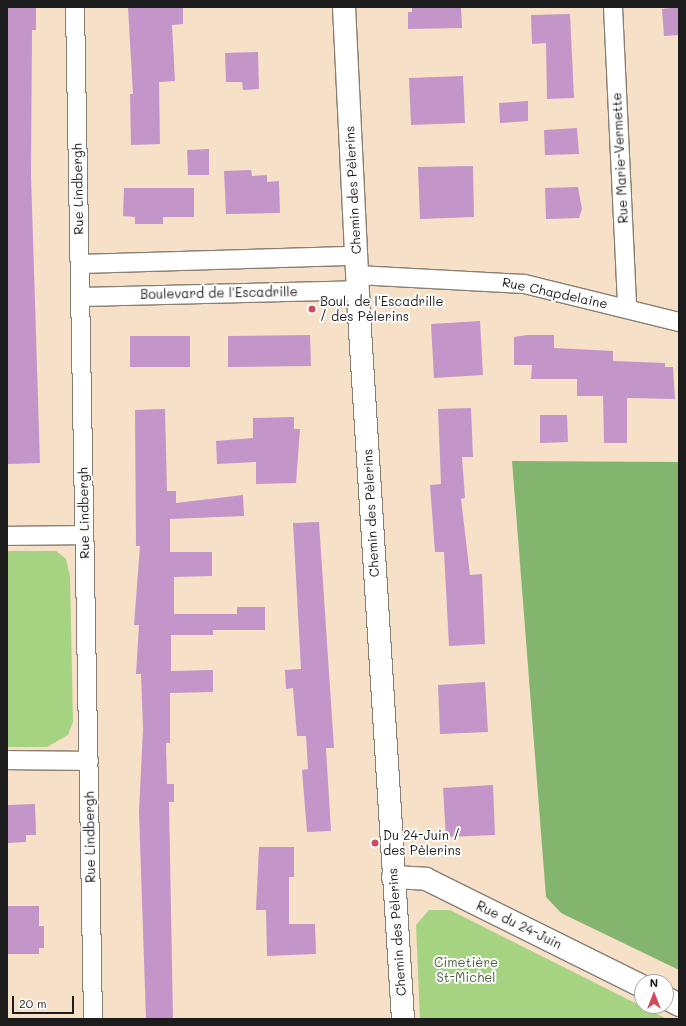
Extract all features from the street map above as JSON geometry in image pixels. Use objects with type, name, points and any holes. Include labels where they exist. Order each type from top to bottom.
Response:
[{"type":"street","name":"Rue Lindbergh","points":[[75,7],[93,1019]]},
{"type":"street","name":"Chemin des Pèlerins","points":[[344,7],[357,274],[393,877],[403,1019]]},
{"type":"street","name":"Rue Marie-Vermette","points":[[613,7],[627,309]]},
{"type":"street","points":[[80,264],[357,274]]},
{"type":"street","name":"Boulevard de l'Escadrille","points":[[80,297],[357,274]]},
{"type":"street","name":"Rue Chapdelaine","points":[[357,274],[498,281],[547,289],[679,322]]},
{"type":"street","points":[[7,536],[84,535]]},
{"type":"street","points":[[7,760],[89,761]]},
{"type":"street","name":"Rue du 24-Juin","points":[[393,877],[426,879],[634,982]]},
{"type":"green space","points":[[512,461],[679,462],[679,970],[561,913],[546,897]]},
{"type":"green space","points":[[7,551],[56,551],[66,559],[70,576],[73,722],[68,735],[47,747],[7,747]]},
{"type":"green space","name":"Cimetière St-Michel","points":[[429,910],[450,910],[634,1002],[634,1014],[657,1014],[667,1019],[420,1019],[416,925]]},
{"type":"building","points":[[7,7],[36,7],[36,30],[32,30],[31,174],[40,463],[8,464]]},
{"type":"building","points":[[128,7],[183,7],[183,24],[172,25],[175,81],[159,82],[160,144],[131,145],[130,94],[133,94]]},
{"type":"building","points":[[412,7],[461,7],[462,28],[408,29],[408,12],[412,12]]},
{"type":"building","points":[[679,7],[679,35],[664,36],[662,9]]},
{"type":"building","points":[[570,14],[574,98],[547,99],[546,43],[532,44],[531,15]]},
{"type":"building","points":[[258,52],[259,89],[243,90],[242,82],[226,82],[225,53]]},
{"type":"building","points":[[463,76],[465,123],[411,125],[409,78]]},
{"type":"building","points":[[528,101],[528,121],[500,123],[499,103]]},
{"type":"building","points":[[577,128],[579,154],[545,155],[544,130]]},
{"type":"building","points":[[209,149],[209,175],[188,175],[187,150]]},
{"type":"building","points":[[473,166],[474,217],[420,219],[418,167]]},
{"type":"building","points":[[251,170],[252,176],[267,175],[267,182],[279,181],[280,213],[226,214],[224,171]]},
{"type":"building","points":[[578,187],[582,209],[579,218],[546,219],[545,188]]},
{"type":"building","points":[[124,188],[194,188],[194,217],[163,217],[163,224],[135,224],[135,217],[123,216]]},
{"type":"building","points":[[480,321],[483,375],[434,378],[431,324]]},
{"type":"building","points":[[310,335],[311,366],[228,367],[228,336]]},
{"type":"building","points":[[527,335],[554,335],[554,348],[613,351],[613,361],[665,363],[665,367],[673,367],[675,399],[627,398],[627,443],[604,443],[603,396],[577,396],[577,379],[531,379],[532,365],[514,365],[514,337]]},
{"type":"building","points":[[130,336],[190,336],[190,367],[130,367]]},
{"type":"building","points":[[471,408],[473,457],[462,457],[465,498],[461,499],[470,575],[482,574],[485,644],[449,646],[444,552],[435,552],[430,485],[441,484],[438,409]]},
{"type":"building","points":[[165,409],[167,491],[176,491],[176,503],[243,495],[244,516],[170,519],[170,552],[212,552],[212,576],[174,577],[174,614],[237,614],[237,607],[265,607],[265,630],[213,630],[213,635],[171,635],[171,671],[213,670],[213,692],[170,693],[170,743],[166,743],[167,784],[174,784],[174,802],[169,802],[173,1019],[146,1019],[139,812],[143,729],[141,674],[136,674],[139,625],[134,625],[140,546],[136,546],[135,410]]},
{"type":"building","points":[[540,415],[567,415],[568,442],[540,443]]},
{"type":"building","points":[[294,417],[294,429],[300,429],[296,483],[256,484],[256,462],[217,464],[216,441],[253,438],[253,418]]},
{"type":"building","points":[[319,522],[334,748],[326,748],[331,831],[307,832],[302,770],[308,769],[306,736],[297,736],[293,688],[286,689],[285,670],[301,669],[293,523]]},
{"type":"building","points":[[485,682],[488,732],[440,734],[438,685]]},
{"type":"building","points":[[493,785],[495,835],[446,837],[443,788]]},
{"type":"building","points":[[35,804],[36,835],[26,835],[26,842],[7,843],[7,805]]},
{"type":"building","points":[[259,847],[294,847],[294,877],[289,877],[289,924],[315,924],[316,954],[267,956],[266,910],[256,910]]},
{"type":"building","points":[[8,906],[39,906],[39,926],[44,926],[44,948],[39,948],[39,954],[8,954]]},
{"type":"place","name":"Boul. de l'Escadrille / des Pèlerins","points":[[312,309]]},
{"type":"place","name":"Du 24-Juin / des Pèlerins","points":[[375,843]]}]
